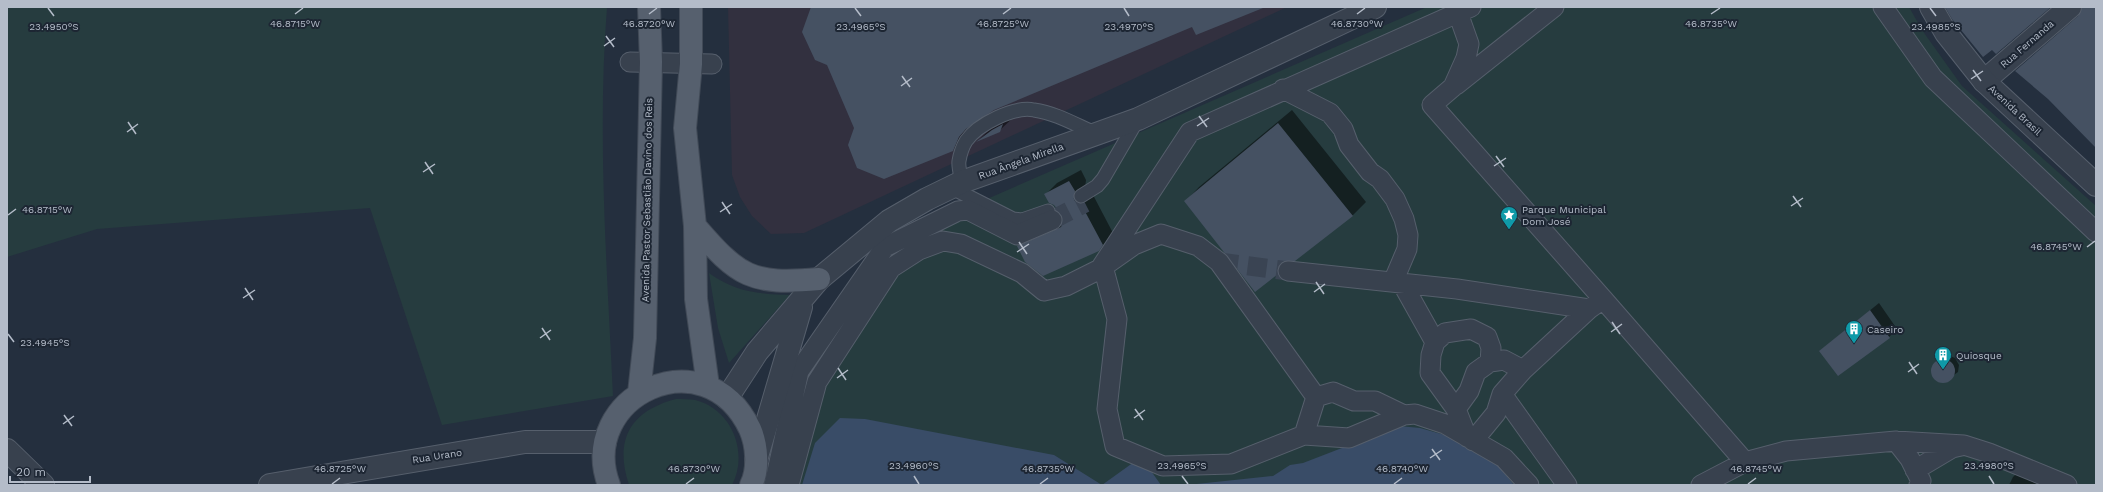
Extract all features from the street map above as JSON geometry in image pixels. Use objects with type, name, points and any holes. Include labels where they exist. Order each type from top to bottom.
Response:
[{"type":"main road","name":"Avenida Pastor Sebastião Davino dos Reis","points":[[638,393],[645,338],[640,62],[649,7]]},
{"type":"main road","points":[[691,7],[701,64],[685,128],[695,226],[696,299],[708,386]]},
{"type":"main road","points":[[695,226],[722,257],[741,271],[762,279],[796,281],[819,279]]},
{"type":"main road","points":[[608,485],[604,463],[605,442],[617,414],[638,393],[661,383],[684,381],[708,386],[727,398],[743,415],[753,437],[756,460],[751,485]]},
{"type":"street","name":"Rua Ângela Mirella","points":[[727,398],[757,352],[819,279],[889,222],[927,199],[956,185],[1138,119],[1375,7]]},
{"type":"street","points":[[1554,7],[1432,105],[1596,304],[1745,462]]},
{"type":"street","points":[[1883,7],[1933,78],[2096,232]]},
{"type":"street","name":"Avenida Brasil","points":[[1931,7],[1946,33],[1984,81],[2096,185]]},
{"type":"street","name":"Rua Fernanda","points":[[1984,81],[2070,7]]},
{"type":"street","points":[[1100,269],[1190,132],[1283,89],[1465,10],[1469,44],[1459,76],[1453,87]]},
{"type":"street","points":[[640,62],[701,64]]},
{"type":"street","points":[[1283,89],[1330,114],[1343,129],[1349,145],[1370,172],[1380,179],[1395,199],[1404,219],[1408,235],[1407,249],[1397,282],[1435,342]]},
{"type":"street","points":[[774,485],[799,371],[885,247],[958,211],[968,210],[1017,235],[1050,216]]},
{"type":"street","points":[[789,485],[817,382],[891,268],[919,250],[943,241],[961,244],[1022,273],[1044,292],[1066,286],[1100,269],[1134,245],[1161,234],[1198,246],[1219,262],[1316,397]]},
{"type":"street","points":[[1100,269],[1105,274],[1117,319],[1107,409],[1115,446],[1163,466],[1231,464],[1304,435],[1349,438],[1404,415],[1415,414],[1445,424],[1504,458],[1529,485]]},
{"type":"street","points":[[1288,271],[1596,304]]},
{"type":"street","points":[[756,460],[804,298]]},
{"type":"street","points":[[1470,439],[1496,413],[1502,394],[1523,370],[1596,304]]},
{"type":"street","points":[[1470,439],[1456,410],[1430,373],[1431,355],[1435,342],[1445,333],[1471,329],[1486,337],[1491,348],[1490,362]]},
{"type":"street","points":[[1456,410],[1469,391],[1476,372],[1490,362],[1504,360],[1523,370]]},
{"type":"street","points":[[1316,397],[1333,392],[1354,400],[1375,401],[1404,415]]},
{"type":"street","points":[[1502,394],[1566,485]]},
{"type":"street","points":[[1304,435],[1316,397]]},
{"type":"street","points":[[1896,441],[1917,477],[1952,448],[1964,445]]},
{"type":"street","points":[[1701,485],[1745,462],[1786,451],[1896,441],[1964,445],[1989,453],[2067,485]]},
{"type":"street","name":"Rua Urano","points":[[270,485],[525,442],[605,442]]},
{"type":"street","points":[[7,450],[43,485]]},
{"type":"lane","points":[[1050,216],[1022,220],[1012,219],[956,185],[958,163],[966,141],[975,131],[999,116],[1022,109],[1034,110],[1058,116],[1097,134]]},
{"type":"lane","points":[[1081,196],[1097,186],[1103,179],[1138,119]]},
{"type":"shaded area","points":[[728,7],[1287,7],[804,233],[771,234],[752,216],[740,197],[732,175]]},
{"type":"green space","points":[[7,7],[607,7],[604,55],[603,153],[613,396],[442,425],[370,208],[97,229],[7,257]]},
{"type":"green space","name":"Parque Municipal Dom José","points":[[1427,7],[1909,7],[1922,30],[1962,86],[2096,206],[2096,485],[776,485],[800,371],[886,248],[971,206]]},
{"type":"green space","points":[[709,273],[728,284],[747,291],[790,295],[729,363],[718,328]]},
{"type":"green space","points":[[676,399],[695,400],[708,405],[719,413],[727,422],[734,434],[738,446],[739,459],[737,473],[732,485],[629,485],[625,469],[624,454],[625,441],[630,430],[637,420],[647,411],[660,404]]},
{"type":"water","points":[[840,418],[865,419],[1054,455],[1102,485],[802,485],[815,443]]},
{"type":"water","points":[[1399,426],[1420,428],[1452,437],[1498,465],[1514,485],[1187,485],[1273,476],[1290,465],[1303,463]]},
{"type":"water","points":[[1141,457],[1161,485],[1102,485]]},
{"type":"building","points":[[811,7],[1263,8],[1196,35],[1192,27],[994,110],[966,129],[959,137],[953,151],[884,179],[857,168],[848,145],[854,128],[827,65],[815,60],[802,32]]},
{"type":"building","points":[[1945,7],[2051,7],[1996,54],[1992,50],[1983,57],[1952,19]]},
{"type":"building","points":[[2082,7],[2096,7],[2096,148],[2048,99],[2015,71],[2078,16]]},
{"type":"building","points":[[1278,123],[1353,216],[1295,261],[1283,261],[1279,265],[1278,274],[1255,292],[1184,201]]},
{"type":"building","points":[[1003,124],[1000,132],[976,142],[992,130]]},
{"type":"building","points":[[1069,181],[1075,191],[1074,200],[1081,204],[1103,245],[1099,251],[1043,276],[1025,262],[1017,246],[1061,227],[1063,222],[1062,215],[1054,205],[1049,203],[1044,194]]},
{"type":"building","name":"Caseiro","points":[[1870,310],[1890,338],[1838,376],[1819,351]]},
{"type":"building","name":"Quiosque","points":[[1943,359],[1948,360],[1954,366],[1954,376],[1948,382],[1943,383],[1938,382],[1932,376],[1931,371],[1932,366],[1938,360]]},
{"type":"tunnel","points":[[1052,220],[1085,203]]},
{"type":"tunnel","points":[[1219,262],[1288,271]]},
{"type":"place","name":"Parque Municipal Dom José","points":[[1509,230]]},
{"type":"place","name":"Caseiro","points":[[1854,344]]},
{"type":"place","name":"Quiosque","points":[[1943,370]]}]
